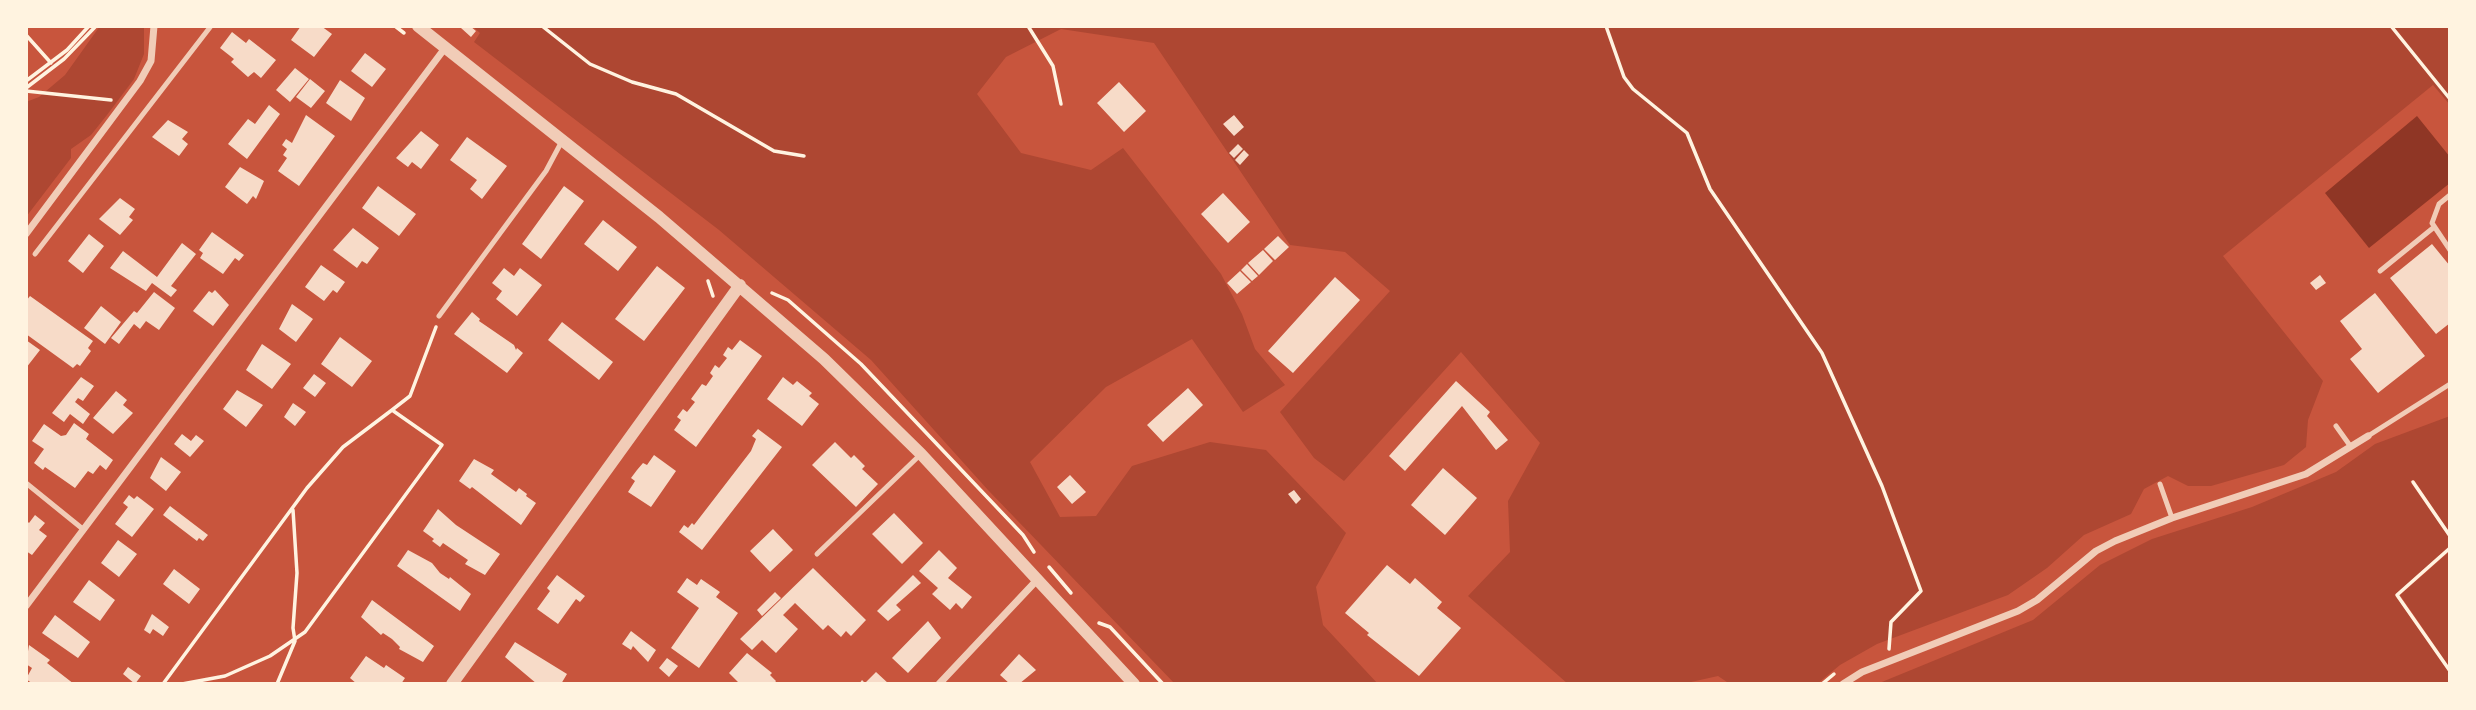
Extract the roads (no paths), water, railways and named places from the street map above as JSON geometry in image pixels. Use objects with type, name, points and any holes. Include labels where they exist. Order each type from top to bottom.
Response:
[{"type":"street","points":[[26,234],[129,100],[151,61],[154,26]]},
{"type":"street","points":[[418,26],[740,285],[824,359],[921,454],[1134,684]]},
{"type":"street","points":[[26,606],[445,48]]},
{"type":"street","points":[[452,684],[740,285]]},
{"type":"street","points":[[1843,684],[1862,672],[2018,611],[2037,600],[2096,551],[2172,518],[2306,474],[2368,436]]},
{"type":"street","points":[[939,684],[1037,580]]},
{"type":"lane","points":[[35,254],[211,26]]},
{"type":"lane","points":[[439,316],[546,172],[562,141]]},
{"type":"lane","points":[[2450,195],[2434,214],[2433,228],[2450,250]]},
{"type":"lane","points":[[2380,271],[2433,228]]},
{"type":"lane","points":[[2368,436],[2450,384]]},
{"type":"lane","points":[[2336,426],[2351,447]]},
{"type":"lane","points":[[817,554],[921,454]]},
{"type":"lane","points":[[26,483],[84,530]]},
{"type":"lane","points":[[2160,484],[2172,518]]}]
